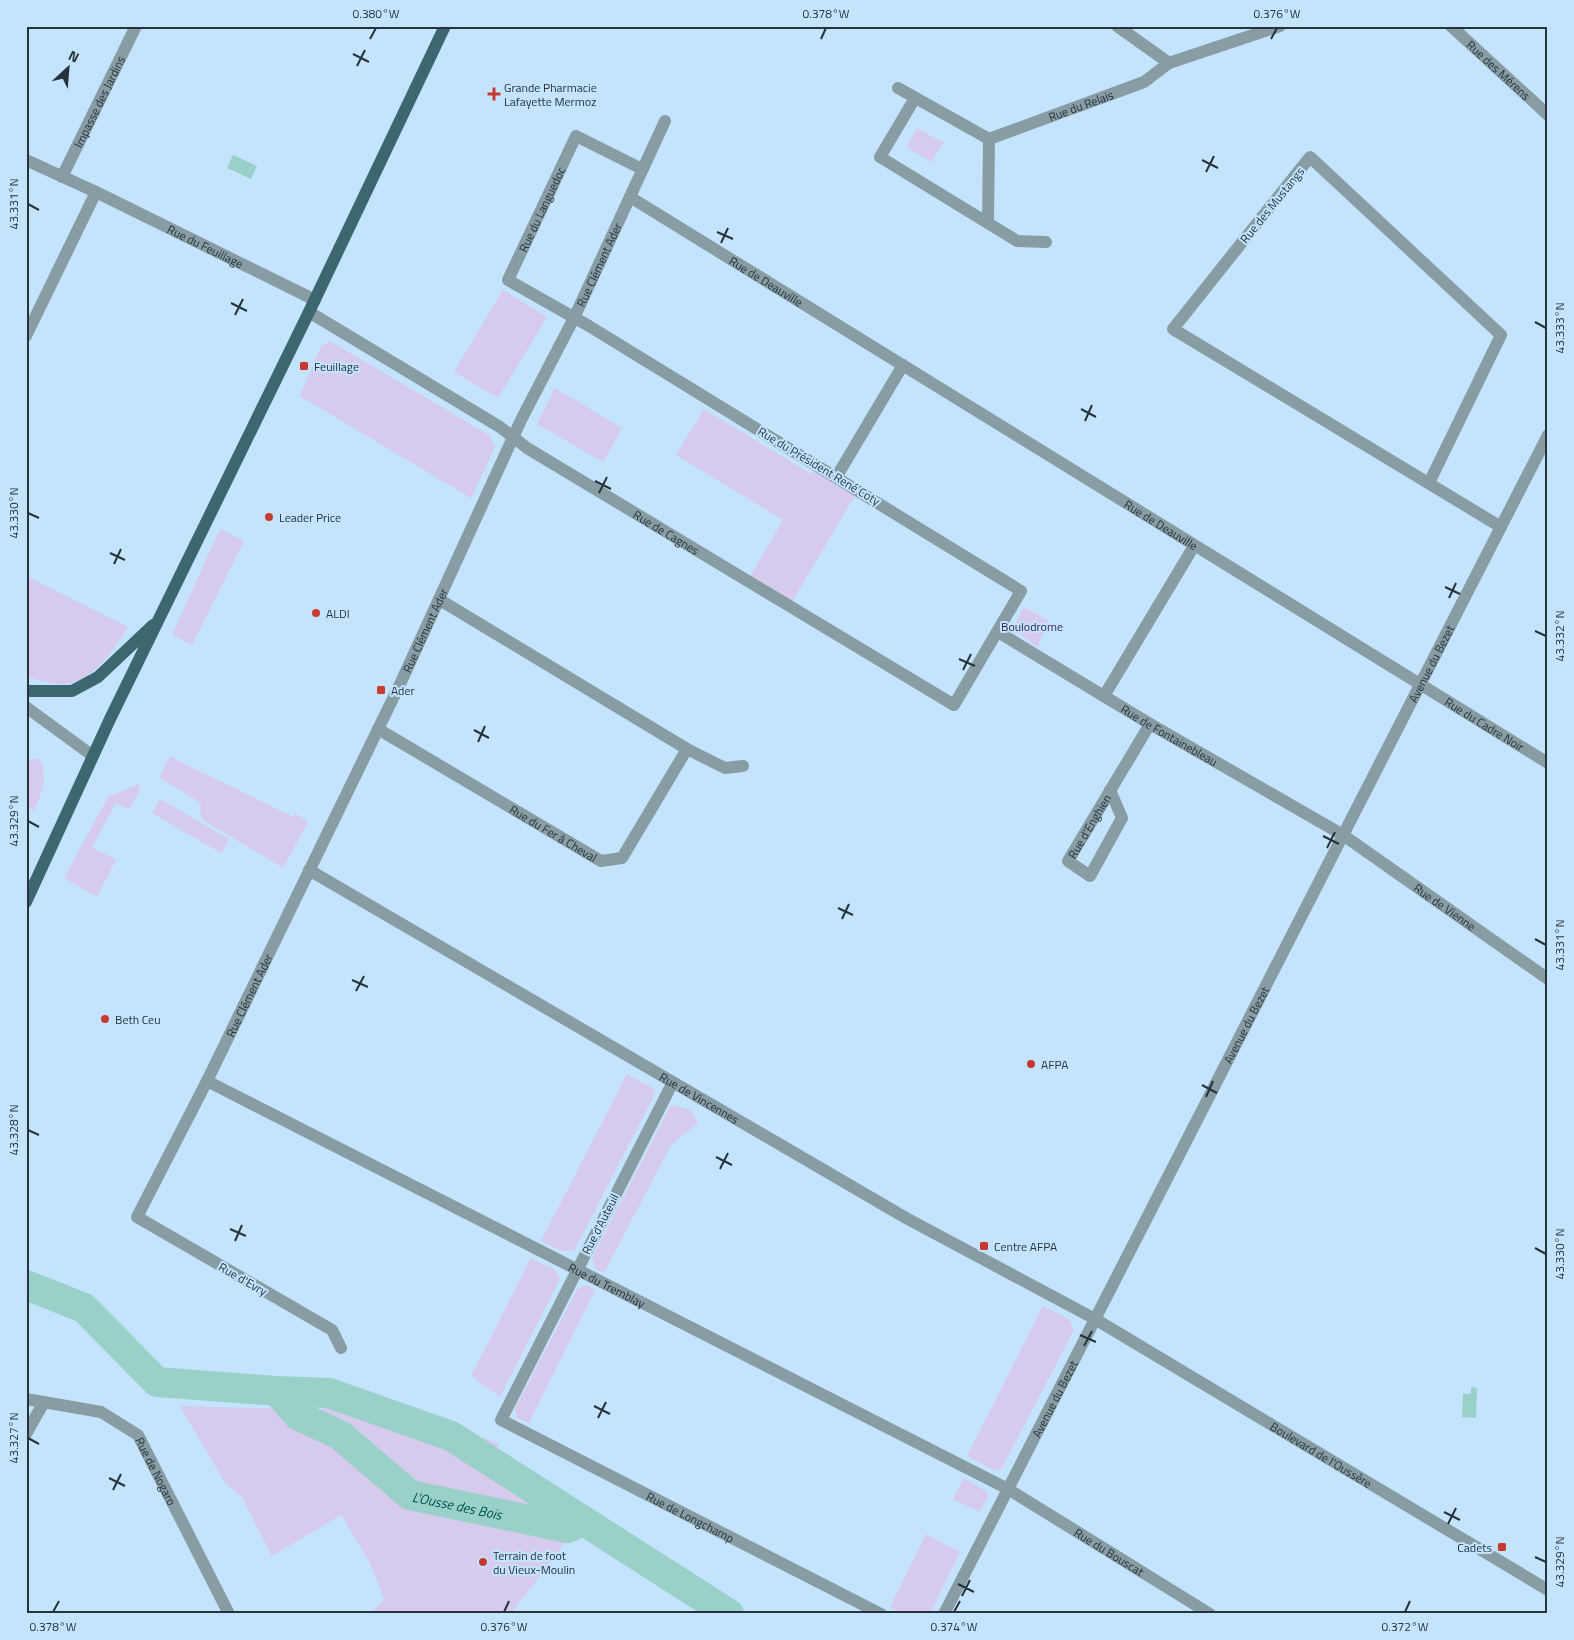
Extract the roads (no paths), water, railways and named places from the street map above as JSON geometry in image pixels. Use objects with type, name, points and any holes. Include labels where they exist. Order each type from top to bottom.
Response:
[{"type":"main road","points":[[26,902],[93,756],[312,306],[444,26]]},
{"type":"main road","points":[[26,691],[72,691],[98,677],[160,618]]},
{"type":"street","name":"Impasse des Jardins","points":[[62,177],[136,26]]},
{"type":"street","points":[[1116,26],[1170,63]]},
{"type":"street","name":"Rue du Relais","points":[[988,139],[1144,82],[1170,63],[1280,26]]},
{"type":"street","name":"Rue des Mérens","points":[[1451,26],[1548,115]]},
{"type":"street","points":[[898,88],[988,139],[988,223]]},
{"type":"street","points":[[915,98],[880,157],[1018,241],[1046,242]]},
{"type":"street","name":"Rue Clément Ader","points":[[137,1217],[206,1081],[378,729],[440,600],[513,437],[574,318],[665,122]]},
{"type":"street","name":"Rue du Languedoc","points":[[574,318],[508,280],[576,136],[642,169]]},
{"type":"street","name":"Rue des Mustangs","points":[[1429,483],[1501,335],[1310,158],[1173,329],[1501,527]]},
{"type":"street","name":"Rue du Feuillage","points":[[26,160],[96,192],[312,306]]},
{"type":"street","points":[[26,336],[96,192]]},
{"type":"street","name":"Rue de Deauville","points":[[630,197],[1420,685]]},
{"type":"street","name":"Rue de Cagnes","points":[[312,306],[500,427],[527,448],[954,705],[998,632]]},
{"type":"street","name":"Rue du Président René Coty","points":[[574,318],[837,476],[1021,591],[998,632]]},
{"type":"street","points":[[837,476],[903,365]]},
{"type":"street","name":"Avenue du Bezet","points":[[947,1613],[1008,1488],[1548,434]]},
{"type":"street","points":[[1104,696],[1194,546]]},
{"type":"street","points":[[440,600],[688,749],[725,768],[744,766]]},
{"type":"street","name":"Rue de Fontainebleau","points":[[998,632],[1150,724],[1343,835]]},
{"type":"street","name":"Rue du Cadre Noir","points":[[1420,685],[1548,763]]},
{"type":"street","points":[[26,707],[93,756]]},
{"type":"street","name":"Rue d'Enghien","points":[[1110,790],[1122,818],[1090,876],[1068,861],[1110,790],[1150,724]]},
{"type":"street","name":"Rue du Fer à Cheval","points":[[378,729],[601,861],[622,858],[688,749]]},
{"type":"street","name":"Rue de Vienne","points":[[1343,835],[1548,979]]},
{"type":"street","name":"Rue de Vincennes","points":[[309,870],[906,1218],[1095,1319]]},
{"type":"street","name":"Rue du Tremblay","points":[[206,1081],[1008,1488]]},
{"type":"street","name":"Rue d'Auteuil","points":[[501,1420],[673,1082]]},
{"type":"street","name":"Rue d'Evry","points":[[137,1217],[332,1330],[340,1348]]},
{"type":"street","name":"Boulevard de l'Oussère","points":[[1095,1319],[1548,1590]]},
{"type":"street","name":"Rue de Nogaro","points":[[26,1399],[101,1412],[138,1435],[229,1614]]},
{"type":"street","points":[[26,1434],[44,1402]]},
{"type":"street","name":"Rue de Longchamp","points":[[501,1420],[881,1614]]},
{"type":"street","name":"Rue du Bouscat","points":[[1008,1488],[1210,1614]]},
{"type":"waterway","name":"L'Ousse des Bois","points":[[26,1285],[84,1308],[157,1382],[329,1393],[451,1436],[729,1614]]},
{"type":"waterway","name":"L'Ousse des Bois","points":[[277,1391],[299,1416],[340,1435],[410,1495],[568,1528],[583,1521]]},
{"type":"place","name":"Grande Pharmacie Lafayette Mermoz","points":[[494,94]]},
{"type":"place","name":"Feuillage","points":[[304,366]]},
{"type":"place","name":"Leader Price","points":[[269,517]]},
{"type":"place","name":"ALDI","points":[[316,613]]},
{"type":"place","name":"Ader","points":[[381,690]]},
{"type":"place","name":"Beth Ceu","points":[[105,1019]]},
{"type":"place","name":"AFPA","points":[[1031,1064]]},
{"type":"place","name":"Centre AFPA","points":[[984,1246]]},
{"type":"place","name":"Cadets","points":[[1502,1547]]},
{"type":"place","name":"Terrain de foot du Vieux-Moulin","points":[[483,1562]]},
{"type":"park label","name":"Boulodrome","points":[[1032,626]]}]
